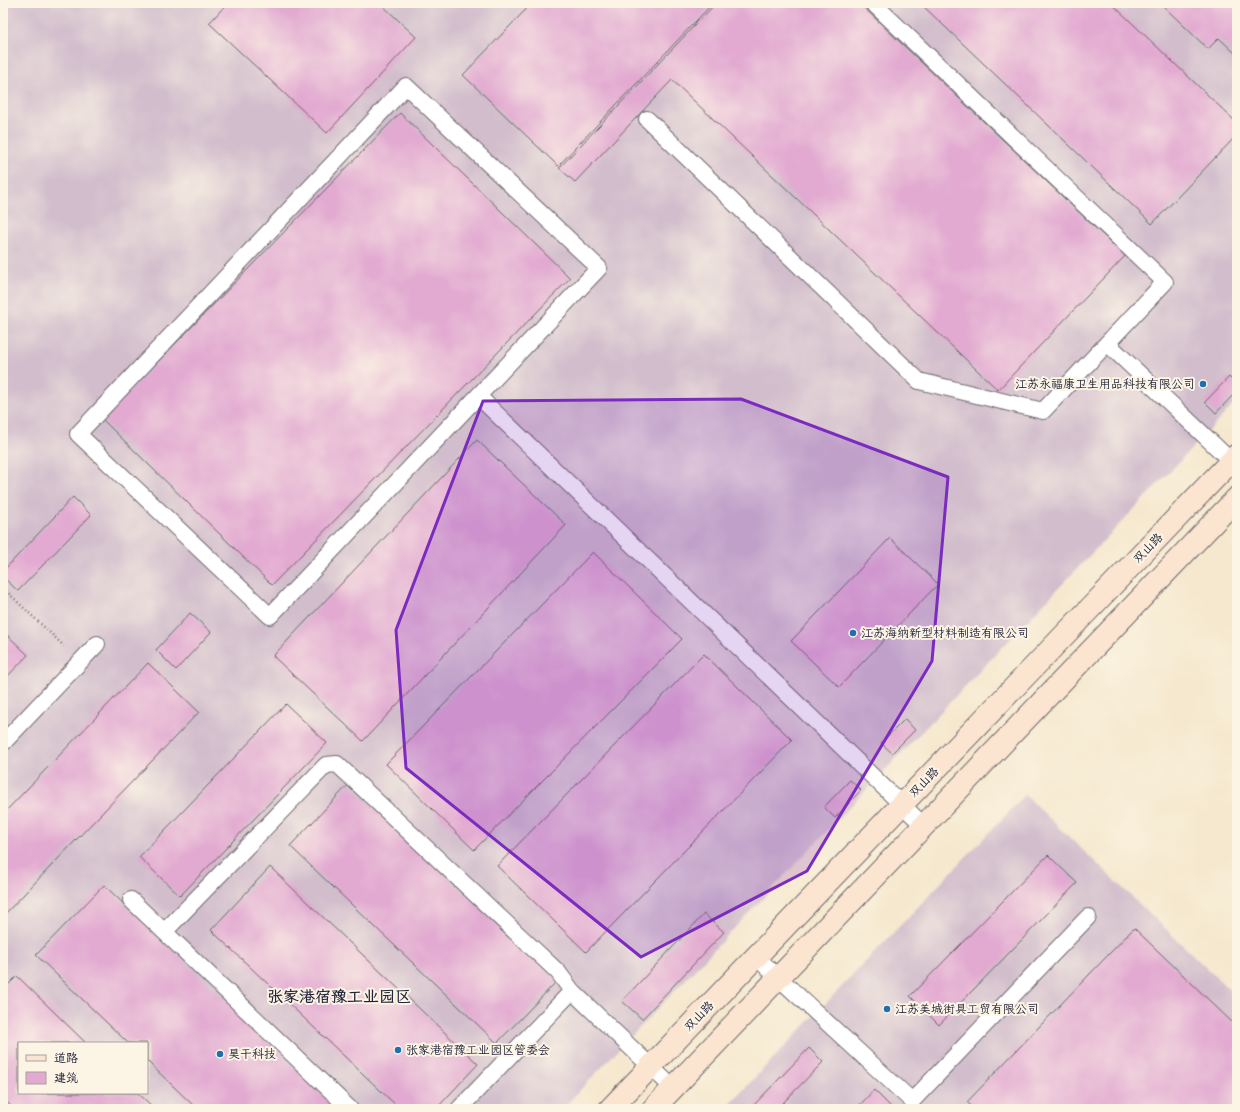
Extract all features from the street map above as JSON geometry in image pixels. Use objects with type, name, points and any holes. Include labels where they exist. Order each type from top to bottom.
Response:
[{"type":"street","name":"双山路","points":[[610,1109],[1234,458]]},
{"type":"street","points":[[653,1109],[1237,498]]},
{"type":"lane","points":[[647,119],[919,381],[1043,411],[1165,282],[873,3]]},
{"type":"lane","points":[[406,86],[599,268],[478,396],[270,616],[78,434],[406,86]]},
{"type":"lane","points":[[1107,343],[1234,458]]},
{"type":"lane","points":[[478,396],[924,826]]},
{"type":"lane","points":[[3,743],[97,644]]},
{"type":"lane","points":[[164,932],[326,765],[337,764],[558,972],[572,991],[673,1088]]},
{"type":"lane","points":[[131,900],[350,1109]]},
{"type":"lane","points":[[756,957],[912,1101],[1088,917]]},
{"type":"lane","points":[[459,1109],[572,991]]},
{"type":"path","points":[[3,588],[81,661]]},
{"type":"highlighted area","points":[[741,399],[948,477],[932,661],[807,871],[641,957],[406,768],[396,630],[483,401]]},
{"type":"shaded area","points":[[3,3],[1237,3],[1237,401],[562,1109],[3,1109]]},
{"type":"shaded area","points":[[1025,795],[1237,997],[1237,1109],[725,1109]]},
{"type":"building","points":[[228,3],[380,3],[416,37],[327,133],[209,23]]},
{"type":"building","points":[[532,3],[713,3],[558,166],[463,75]]},
{"type":"building","points":[[716,3],[859,3],[1125,256],[998,390],[672,80],[575,182],[559,168]]},
{"type":"building","points":[[920,3],[1111,3],[1237,123],[1237,135],[1152,224]]},
{"type":"building","points":[[1160,3],[1237,3],[1237,55],[1219,38],[1208,49]]},
{"type":"building","points":[[400,113],[570,278],[272,585],[102,419]]},
{"type":"building","points":[[1229,377],[1237,385],[1237,391],[1216,413],[1205,402]]},
{"type":"building","points":[[477,440],[566,525],[363,741],[273,656]]},
{"type":"building","points":[[73,497],[91,515],[18,591],[3,577],[3,571]]},
{"type":"building","points":[[890,538],[938,584],[839,687],[791,641]]},
{"type":"building","points":[[593,552],[682,639],[474,850],[386,764]]},
{"type":"building","points":[[190,613],[211,632],[176,670],[156,650]]},
{"type":"building","points":[[3,631],[28,655],[3,681]]},
{"type":"building","points":[[704,654],[792,740],[586,952],[497,866]]},
{"type":"building","points":[[148,663],[199,712],[3,916],[3,814]]},
{"type":"building","points":[[286,704],[327,743],[180,896],[139,857]]},
{"type":"building","points":[[905,719],[915,730],[892,753],[881,743]]},
{"type":"building","points":[[850,780],[861,790],[835,818],[824,807]]},
{"type":"building","points":[[349,784],[557,981],[497,1043],[290,846]]},
{"type":"building","points":[[1048,855],[1077,883],[939,1025],[910,996]]},
{"type":"building","points":[[270,867],[478,1064],[436,1109],[400,1109],[211,930]]},
{"type":"building","points":[[104,885],[335,1106],[332,1109],[197,1109],[148,1062],[148,1042],[127,1042],[36,955]]},
{"type":"building","points":[[704,914],[724,932],[642,1019],[622,1001]]},
{"type":"building","points":[[1134,928],[1237,1027],[1237,1109],[974,1109],[967,1102]]},
{"type":"building","points":[[17,976],[85,1042],[18,1042],[18,1094],[139,1094],[155,1109],[14,1109],[3,1098],[3,990]]},
{"type":"building","points":[[809,1048],[823,1062],[777,1109],[750,1109]]},
{"type":"building","points":[[874,1090],[893,1109],[856,1109]]},
{"type":"place","name":"江苏永福康卫生用品科技有限公司","points":[[1203,384]]},
{"type":"place","name":"江苏海纳新型材料制造有限公司","points":[[853,633]]},
{"type":"place","name":"江苏美城街具工贸有限公司","points":[[887,1009]]},
{"type":"place","name":"张家港宿豫工业园区管委会","points":[[398,1050]]},
{"type":"place","name":"昊干科技","points":[[220,1054]]},
{"type":"district","name":"张家港宿豫工业园区","points":[[339,996]]}]
